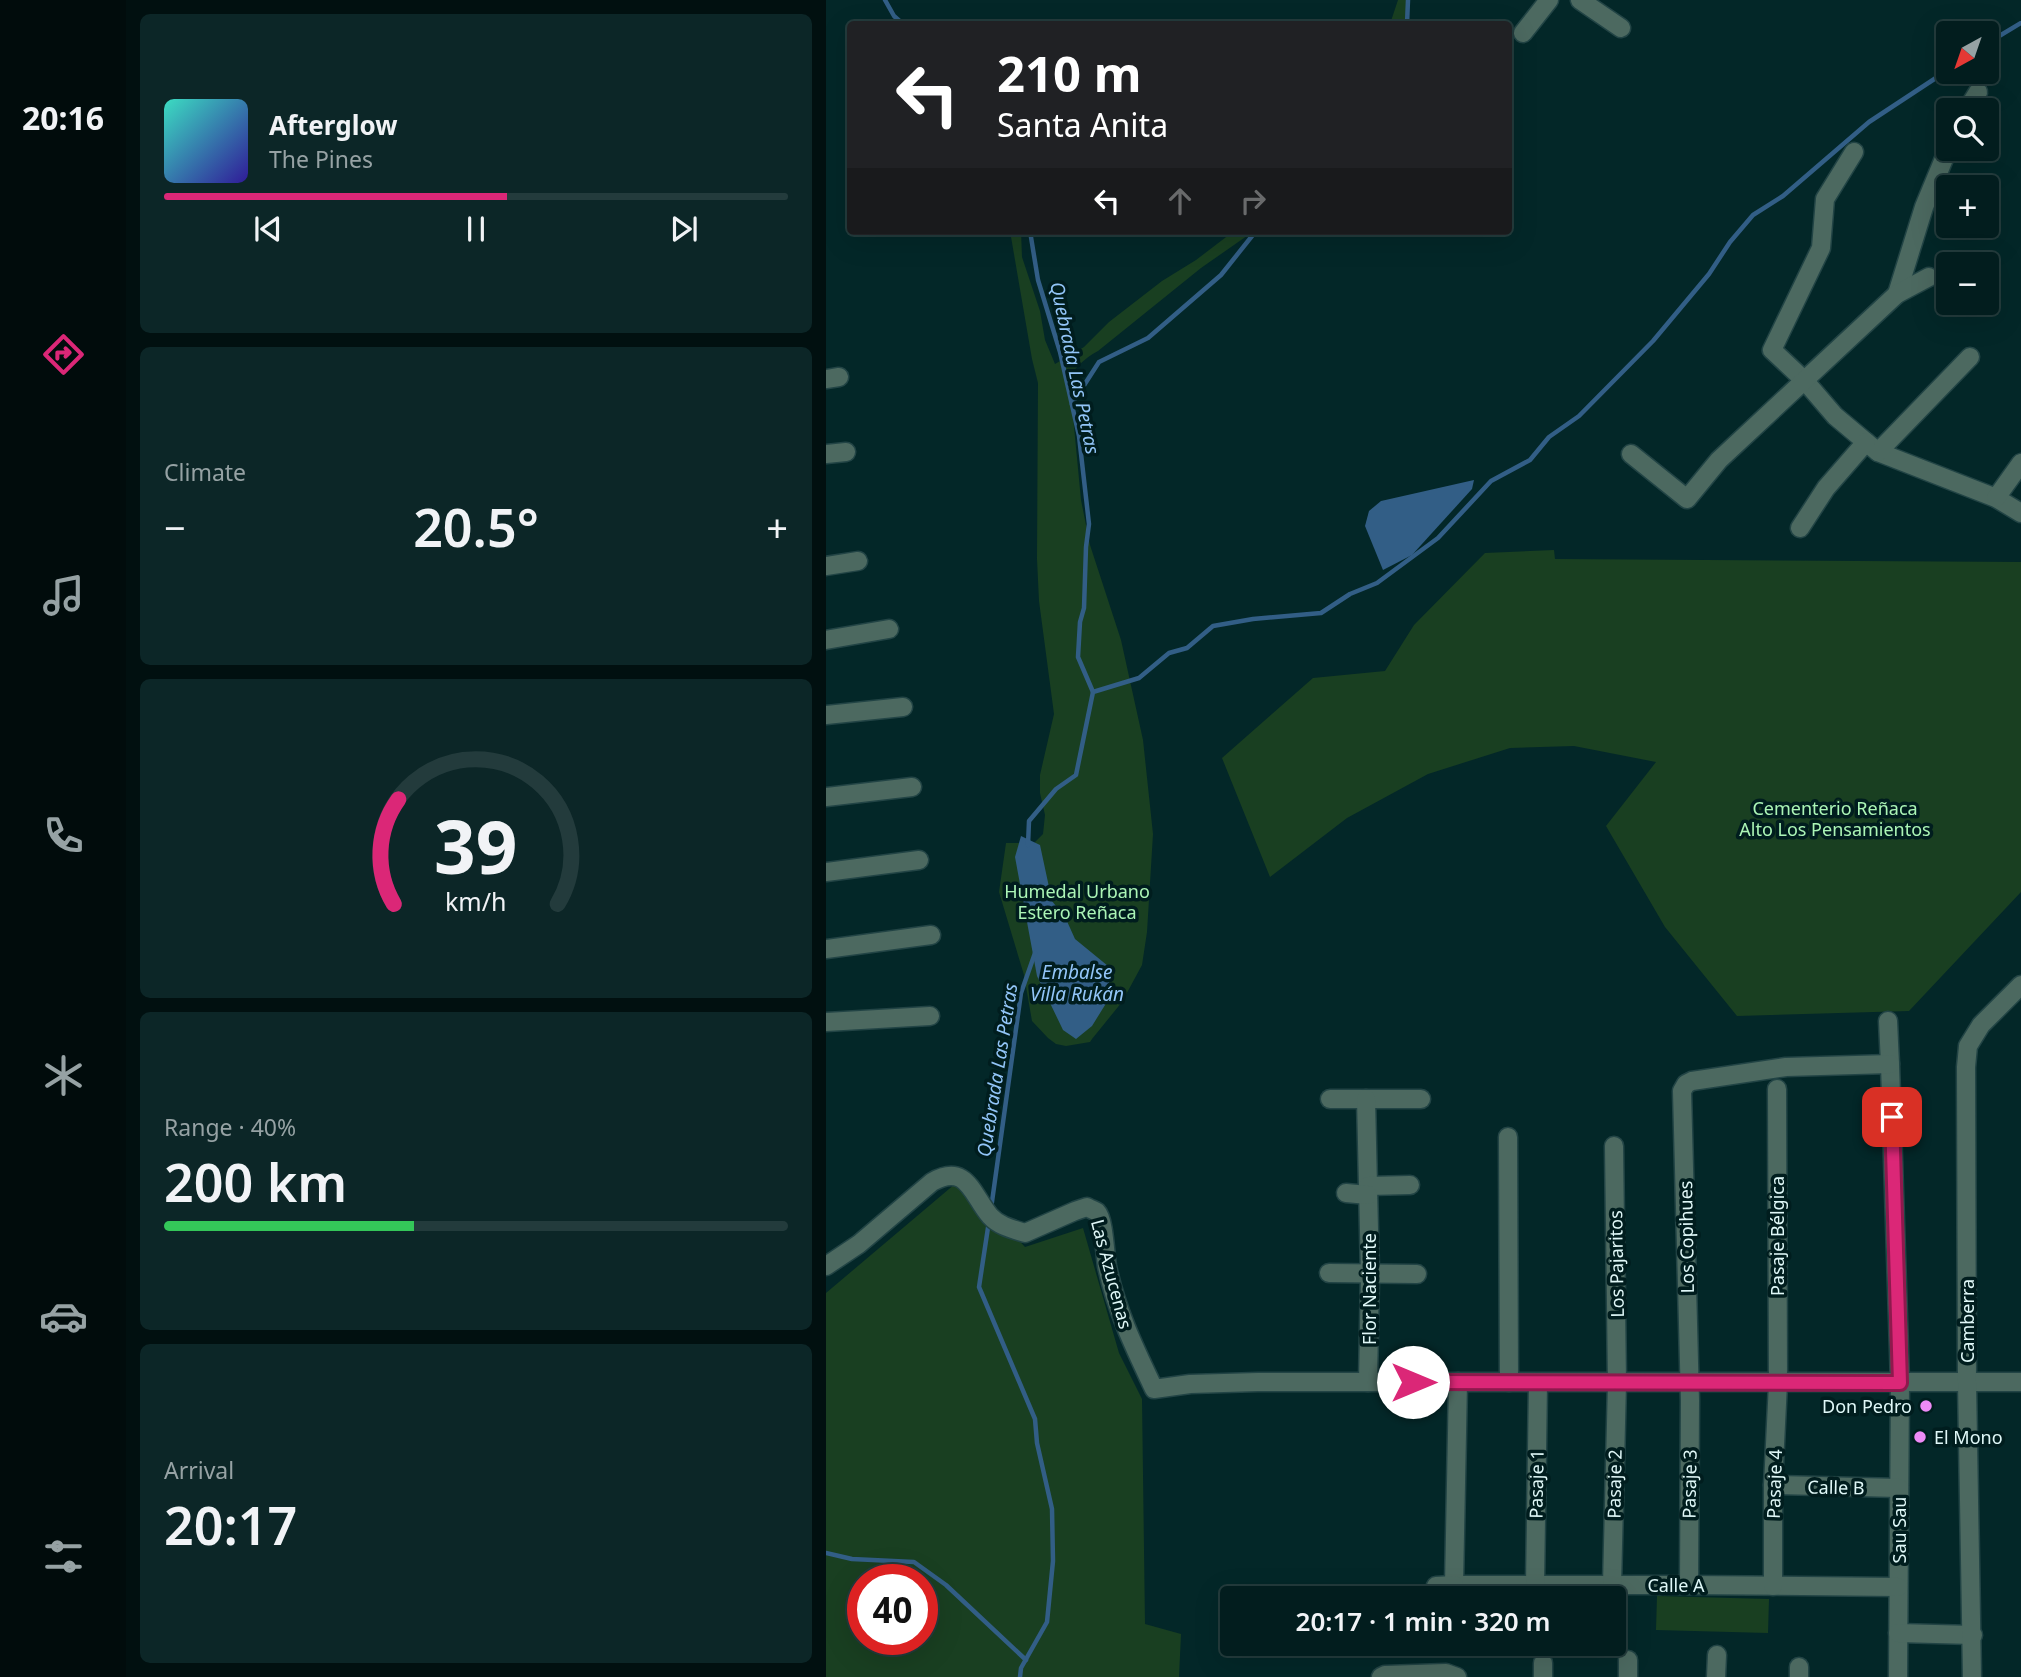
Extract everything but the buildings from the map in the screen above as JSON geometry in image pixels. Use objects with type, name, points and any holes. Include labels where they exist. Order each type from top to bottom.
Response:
[{"type":"street","points":[[1523,33],[1549,0]]},
{"type":"street","points":[[1580,0],[1621,27]]},
{"type":"street","points":[[1974,98],[1978,92]]},
{"type":"street","points":[[1854,152],[1825,199],[1821,248],[1772,350],[1805,381],[1835,416],[1872,447],[1996,498],[2021,513]]},
{"type":"street","points":[[1897,295],[1924,207],[1943,161]]},
{"type":"street","points":[[1631,454],[1687,499],[1719,460],[1897,295],[1929,277]]},
{"type":"street","points":[[1800,528],[1826,488],[1970,356]]},
{"type":"street","points":[[826,454],[846,452]]},
{"type":"street","points":[[1996,498],[2021,463]]},
{"type":"street","points":[[826,566],[858,561]]},
{"type":"street","points":[[826,640],[889,629]]},
{"type":"street","points":[[826,715],[903,707]]},
{"type":"street","points":[[826,797],[912,787]]},
{"type":"street","points":[[826,872],[919,860]]},
{"type":"street","points":[[826,949],[931,935]]},
{"type":"street","name":"Camberra","points":[[1972,1677],[1966,1067],[1968,1045],[1981,1025],[2021,985]]},
{"type":"street","points":[[826,1022],[930,1016]]},
{"type":"street","name":"Sau Sau","points":[[1888,1021],[1900,1383],[1898,1677]]},
{"type":"street","name":"Los Copihues","points":[[1689,1383],[1682,1091],[1686,1084],[1786,1067],[1891,1063]]},
{"type":"street","name":"Pasaje Bélgica","points":[[1777,1089],[1778,1383]]},
{"type":"street","points":[[1330,1099],[1421,1099]]},
{"type":"street","name":"Flor Naciente","points":[[1366,1099],[1370,1274],[1368,1382]]},
{"type":"street","points":[[1508,1137],[1509,1382]]},
{"type":"street","name":"Los Pajaritos","points":[[1615,1146],[1617,1383]]},
{"type":"street","name":"Las Azucenas","points":[[826,1266],[932,1182],[946,1176],[962,1178],[970,1184],[990,1216],[1000,1225],[1025,1233],[1087,1207],[1097,1212],[1102,1220],[1107,1265],[1120,1314],[1154,1389],[1190,1384],[1258,1382],[2021,1382]]},
{"type":"street","points":[[1346,1193],[1410,1185]]},
{"type":"street","points":[[1329,1273],[1417,1274]]},
{"type":"street","name":"Calle A","points":[[1458,1382],[1445,1586],[1898,1587]]},
{"type":"street","name":"Pasaje 1","points":[[1535,1585],[1538,1382]]},
{"type":"street","name":"Pasaje 2","points":[[1612,1585],[1617,1383]]},
{"type":"street","name":"Pasaje 3","points":[[1689,1383],[1689,1585]]},
{"type":"street","name":"Pasaje 4","points":[[1773,1586],[1773,1485],[1778,1383]]},
{"type":"street","name":"Calle B","points":[[1773,1485],[1899,1488]]},
{"type":"street","points":[[1898,1633],[1973,1635]]},
{"type":"street","points":[[1716,1677],[1717,1655]]},
{"type":"street","points":[[1381,1677],[1446,1673],[1457,1677]]},
{"type":"green space","points":[[1398,0],[1410,0],[1406,21],[1391,21]]},
{"type":"green space","name":"Humedal Urbano Estero Reñaca","points":[[1011,235],[1021,235],[1022,257],[1040,311],[1045,340],[1055,364],[1084,347],[1109,322],[1229,235],[1248,235],[1201,268],[1084,361],[1066,382],[1073,416],[1081,500],[1090,545],[1121,640],[1143,740],[1153,834],[1147,932],[1142,965],[1122,1002],[1090,1042],[1066,1046],[1056,1044],[1032,1021],[1024,975],[999,892],[1006,843],[1034,843],[1043,834],[1045,815],[1040,793],[1040,775],[1054,714],[1039,601],[1038,383]]},
{"type":"green space","name":"Cementerio Reñaca Alto Los Pensamientos","points":[[1554,550],[1555,559],[2021,562],[2021,892],[1909,1011],[1737,1016],[1665,927],[1606,826],[1656,762],[1574,746],[1510,748],[1428,774],[1347,818],[1270,877],[1222,758],[1313,678],[1385,671],[1414,625],[1485,553]]},
{"type":"green space","points":[[962,1178],[1025,1247],[1083,1228],[1119,1353],[1142,1399],[1145,1624],[1181,1634],[1179,1677],[826,1677],[826,1293]]},
{"type":"green space","points":[[1657,1596],[1769,1599],[1768,1633],[1656,1630]]},
{"type":"water","points":[[1474,480],[1472,489],[1412,555],[1383,570],[1365,526],[1369,511],[1381,501]]},
{"type":"water","name":"Embalse Villa Rukán","points":[[1021,836],[1040,845],[1052,901],[1066,919],[1075,939],[1108,966],[1110,997],[1092,1026],[1076,1039],[1063,1030],[1037,976],[1015,857]]},
{"type":"waterway","name":"Quebrada Las Petras","points":[[885,0],[900,21]]},
{"type":"waterway","points":[[1407,21],[1408,0]]},
{"type":"waterway","points":[[1999,36],[2021,23]]},
{"type":"waterway","points":[[1093,692],[1139,678],[1169,653],[1187,648],[1213,626],[1253,619],[1321,613],[1350,594],[1377,583],[1438,538],[1491,481],[1530,460],[1549,437],[1579,416],[1653,341],[1709,274],[1730,242],[1753,215],[1783,196],[1869,122],[1936,78]]},
{"type":"waterway","name":"Quebrada Las Petras","points":[[1028,845],[1029,821],[1056,789],[1076,775],[1093,692],[1078,657],[1089,524],[1079,436],[1060,352],[1038,280],[1031,235]]},
{"type":"waterway","points":[[1072,404],[1099,362],[1148,338],[1221,275],[1253,235]]},
{"type":"waterway","name":"Quebrada Las Petras","points":[[991,1209],[1021,993],[1035,953]]},
{"type":"waterway","name":"Quebrada Las Petras","points":[[989,1221],[979,1287],[1035,1419],[1037,1443],[1052,1509],[1053,1561],[1047,1622],[1021,1668],[1020,1677]]},
{"type":"waterway","points":[[826,1553],[852,1559],[914,1562],[946,1585],[1026,1660]]},
{"type":"place","name":"Don Pedro","points":[[1926,1406]]},
{"type":"place","name":"El Mono","points":[[1920,1437]]},
{"type":"route","points":[[1413,1382],[1900,1383],[1892,1117]]}]
